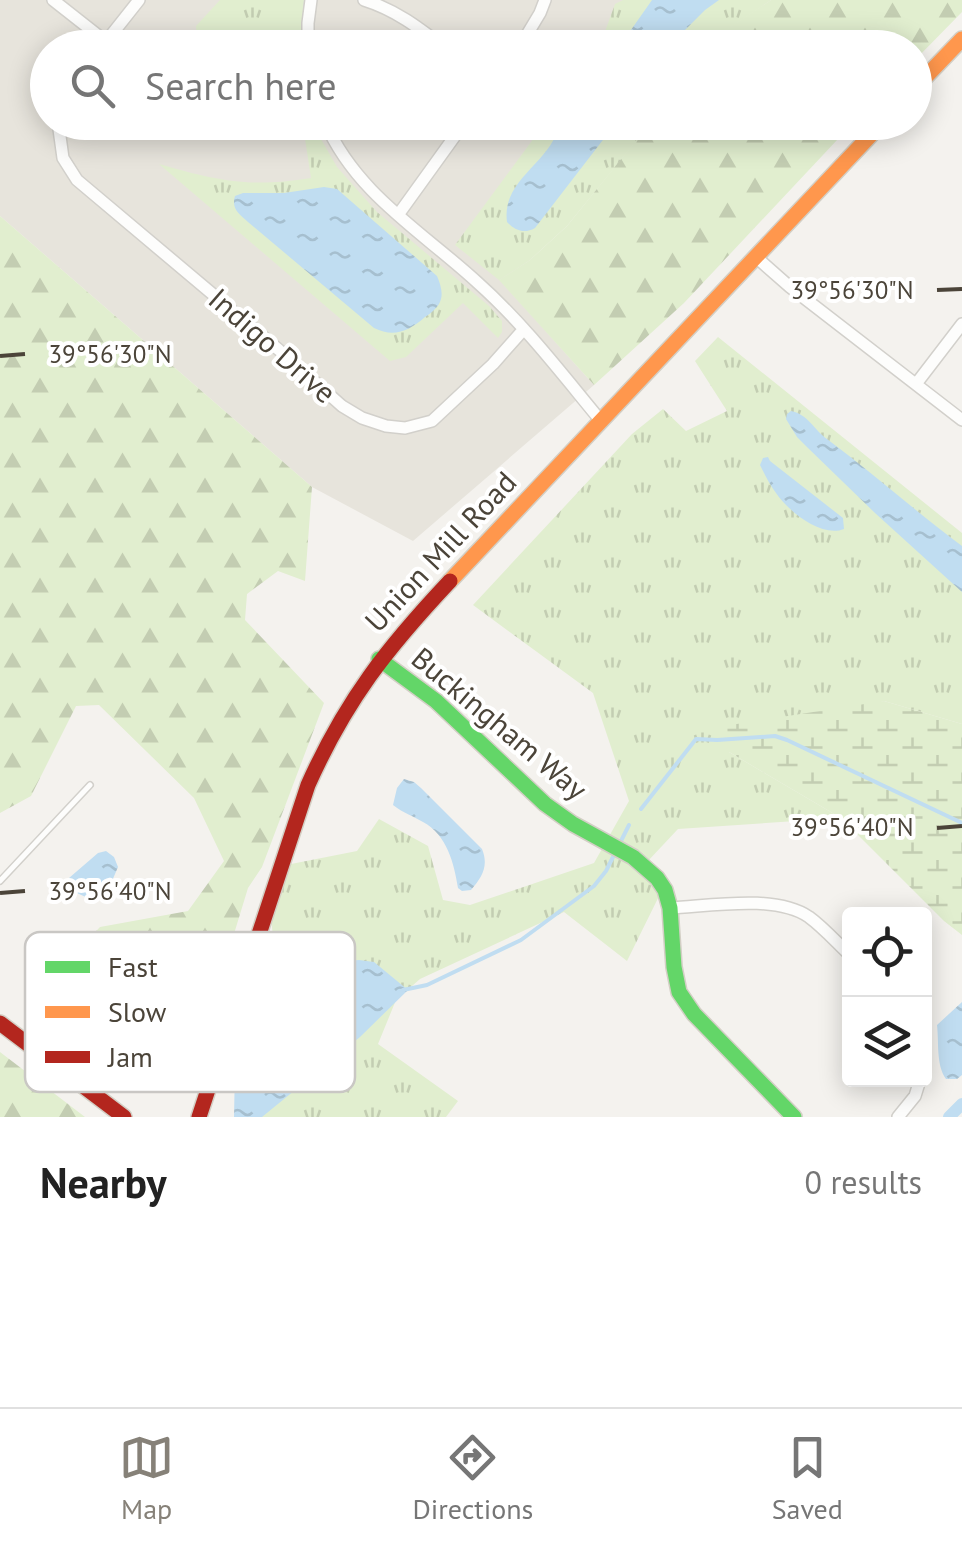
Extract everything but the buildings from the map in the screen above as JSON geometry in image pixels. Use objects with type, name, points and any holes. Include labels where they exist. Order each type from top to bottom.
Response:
[{"type":"street","points":[[53,0],[89,30]]},
{"type":"street","points":[[118,30],[139,0]]},
{"type":"street","points":[[309,30],[311,0]]},
{"type":"street","points":[[364,0],[389,9],[422,30]]},
{"type":"street","points":[[530,30],[545,0]]},
{"type":"street","points":[[932,70],[962,38]]},
{"type":"street","name":"Indigo Drive","points":[[60,140],[63,158],[77,180],[342,406],[362,418],[405,428],[432,421],[493,364],[524,328]]},
{"type":"street","points":[[336,140],[371,191],[480,284],[524,328],[602,421]]},
{"type":"street","points":[[398,214],[452,140]]},
{"type":"street","name":"Union Mill Road","points":[[260,932],[323,749],[346,706],[379,659],[866,140]]},
{"type":"street","points":[[756,258],[962,420]]},
{"type":"street","points":[[916,384],[962,324]]},
{"type":"street","name":"Buckingham Way","points":[[379,659],[436,700],[544,804],[646,866],[664,890],[670,908],[675,979],[686,1003],[794,1117]]},
{"type":"street","points":[[670,908],[774,904],[811,918],[842,947]]},
{"type":"street","points":[[0,1022],[25,1041]]},
{"type":"street","points":[[898,1117],[917,1087]]},
{"type":"street","points":[[91,1092],[124,1117]]},
{"type":"street","name":"Union Mill Road","points":[[199,1117],[207,1092]]},
{"type":"lane","points":[[0,881],[90,785]]},
{"type":"shaded area","points":[[0,0],[771,0],[726,30],[30,30],[30,140],[636,140],[530,260],[500,280],[594,385],[413,541],[312,487],[0,216]]},
{"type":"green space","points":[[220,0],[304,0],[301,30],[196,30]]},
{"type":"green space","points":[[623,0],[771,0],[726,30],[606,30],[615,4]]},
{"type":"green space","points":[[771,0],[962,0],[962,12],[932,43],[932,30],[726,30]]},
{"type":"green space","points":[[305,140],[322,140],[337,167],[377,212],[489,306],[502,321],[498,338],[463,303],[406,357],[390,361],[159,164],[234,181],[311,178]]},
{"type":"green space","points":[[532,140],[637,140],[567,226],[530,260],[499,280],[455,245]]},
{"type":"green space","points":[[636,140],[837,140],[684,303],[594,385],[499,280],[530,260],[567,226]]},
{"type":"green space","points":[[0,216],[312,487],[305,581],[278,571],[247,594],[245,620],[324,703],[262,867],[248,888],[235,932],[95,932],[100,927],[188,911],[224,861],[194,798],[99,705],[76,706],[31,796],[0,813]]},
{"type":"green space","points":[[718,337],[962,533],[962,724],[884,701],[729,752],[841,818],[678,829],[647,862],[665,884],[627,961],[564,912],[420,979],[396,1000],[378,1044],[458,1101],[446,1117],[240,1117],[247,1092],[355,1092],[355,932],[272,932],[270,909],[286,865],[357,851],[379,819],[428,846],[443,900],[470,905],[594,863],[629,801],[593,693],[473,605],[632,434],[663,409],[686,431],[727,411],[695,361]]},
{"type":"green space","points":[[884,701],[962,724],[962,935],[841,818],[729,752],[724,726]]},
{"type":"green space","points":[[0,1052],[25,1071],[25,1092],[52,1092],[85,1117],[0,1117]]},
{"type":"water","points":[[652,0],[719,0],[685,30],[631,30]]},
{"type":"water","points":[[553,140],[603,140],[535,228],[517,229],[507,222],[512,193]]},
{"type":"water","points":[[337,189],[437,276],[442,296],[432,312],[401,332],[374,328],[245,219],[234,204],[235,196],[243,193],[284,193]]},
{"type":"water","points":[[791,411],[806,419],[962,546],[962,592],[797,437],[786,419]]},
{"type":"water","points":[[768,457],[843,518],[844,529],[816,527],[789,508],[760,465]]},
{"type":"water","points":[[404,779],[421,788],[482,849],[483,871],[471,890],[458,888],[451,860],[438,834],[393,805]]},
{"type":"water","points":[[106,851],[118,867],[109,888],[88,898],[70,890],[69,878],[98,853]]},
{"type":"water","points":[[355,960],[359,960],[374,962],[408,990],[355,1041]]},
{"type":"water","points":[[962,1002],[962,1075],[946,1079],[939,1061],[937,1025]]},
{"type":"water","points":[[234,1092],[293,1092],[262,1117],[234,1117]]},
{"type":"waterway","points":[[641,809],[696,739],[775,736],[962,823]]},
{"type":"waterway","points":[[620,843],[629,825]]},
{"type":"waterway","points":[[403,990],[427,985],[521,940],[594,886],[616,851]]},
{"type":"waterway","points":[[949,1117],[962,1104]]},
{"type":"traffic: fast","points":[[379,659],[436,701],[545,804],[633,857],[657,878],[670,908],[679,992],[694,1014],[794,1117]]},
{"type":"traffic: slow","points":[[932,70],[962,39]]},
{"type":"traffic: slow","points":[[450,581],[866,140]]},
{"type":"traffic: jam","points":[[260,932],[308,785],[337,727],[370,676],[450,581]]},
{"type":"traffic: jam","points":[[0,1023],[25,1042]]},
{"type":"traffic: jam","points":[[91,1092],[124,1117]]},
{"type":"traffic: jam","points":[[199,1117],[207,1092]]}]
